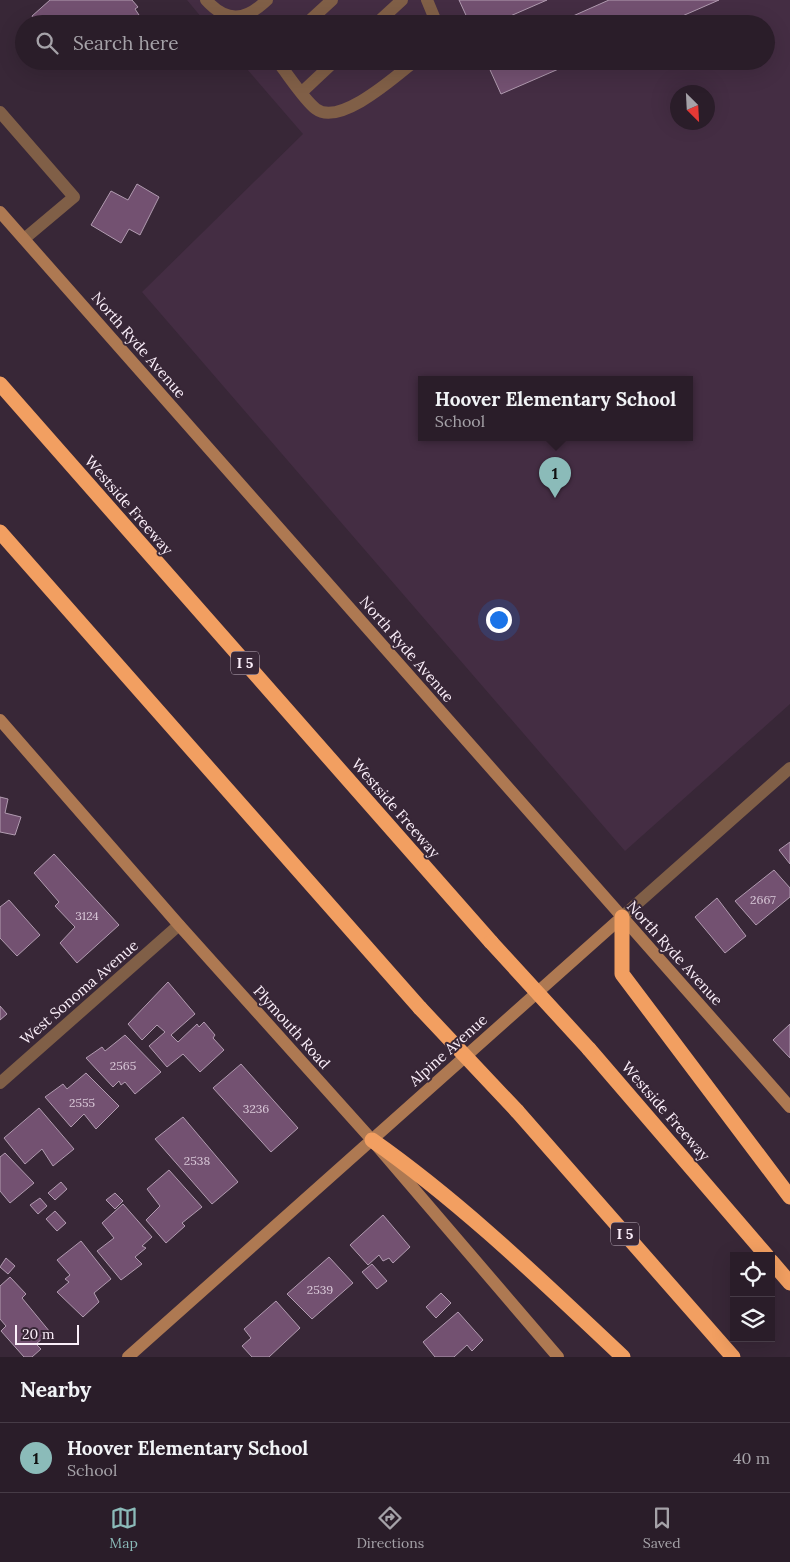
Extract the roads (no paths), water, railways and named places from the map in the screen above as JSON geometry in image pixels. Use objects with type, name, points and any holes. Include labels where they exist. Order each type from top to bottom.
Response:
[{"type":"highway","name":"Westside Freeway","points":[[0,384],[491,942],[589,1049],[764,1252]]},
{"type":"highway","name":"I 5","points":[[0,532],[420,1008],[517,1112],[732,1357]]},
{"type":"highway","points":[[622,917],[622,974],[790,1197]]},
{"type":"highway","points":[[372,1140],[420,1174],[506,1246],[622,1357]]},
{"type":"highway","points":[[775,1266],[790,1283]]},
{"type":"street","points":[[206,0],[218,13],[224,15]]},
{"type":"street","points":[[251,15],[267,0]]},
{"type":"street","points":[[316,15],[332,0]]},
{"type":"street","points":[[386,15],[402,0]]},
{"type":"street","points":[[427,0],[433,15]]},
{"type":"street","points":[[284,70],[316,109],[327,113],[340,111],[376,93],[404,70]]},
{"type":"street","points":[[302,92],[325,70]]},
{"type":"street","points":[[0,112],[74,197],[24,240]]},
{"type":"street","name":"North Ryde Avenue","points":[[0,212],[790,1107]]},
{"type":"street","name":"Plymouth Road","points":[[0,720],[179,925],[372,1140],[558,1357]]},
{"type":"street","name":"Alpine Avenue","points":[[128,1357],[790,768]]},
{"type":"street","name":"West Sonoma Avenue","points":[[0,1083],[179,925]]},
{"type":"place","name":"Hoover Elementary School","points":[[555,498]]}]
